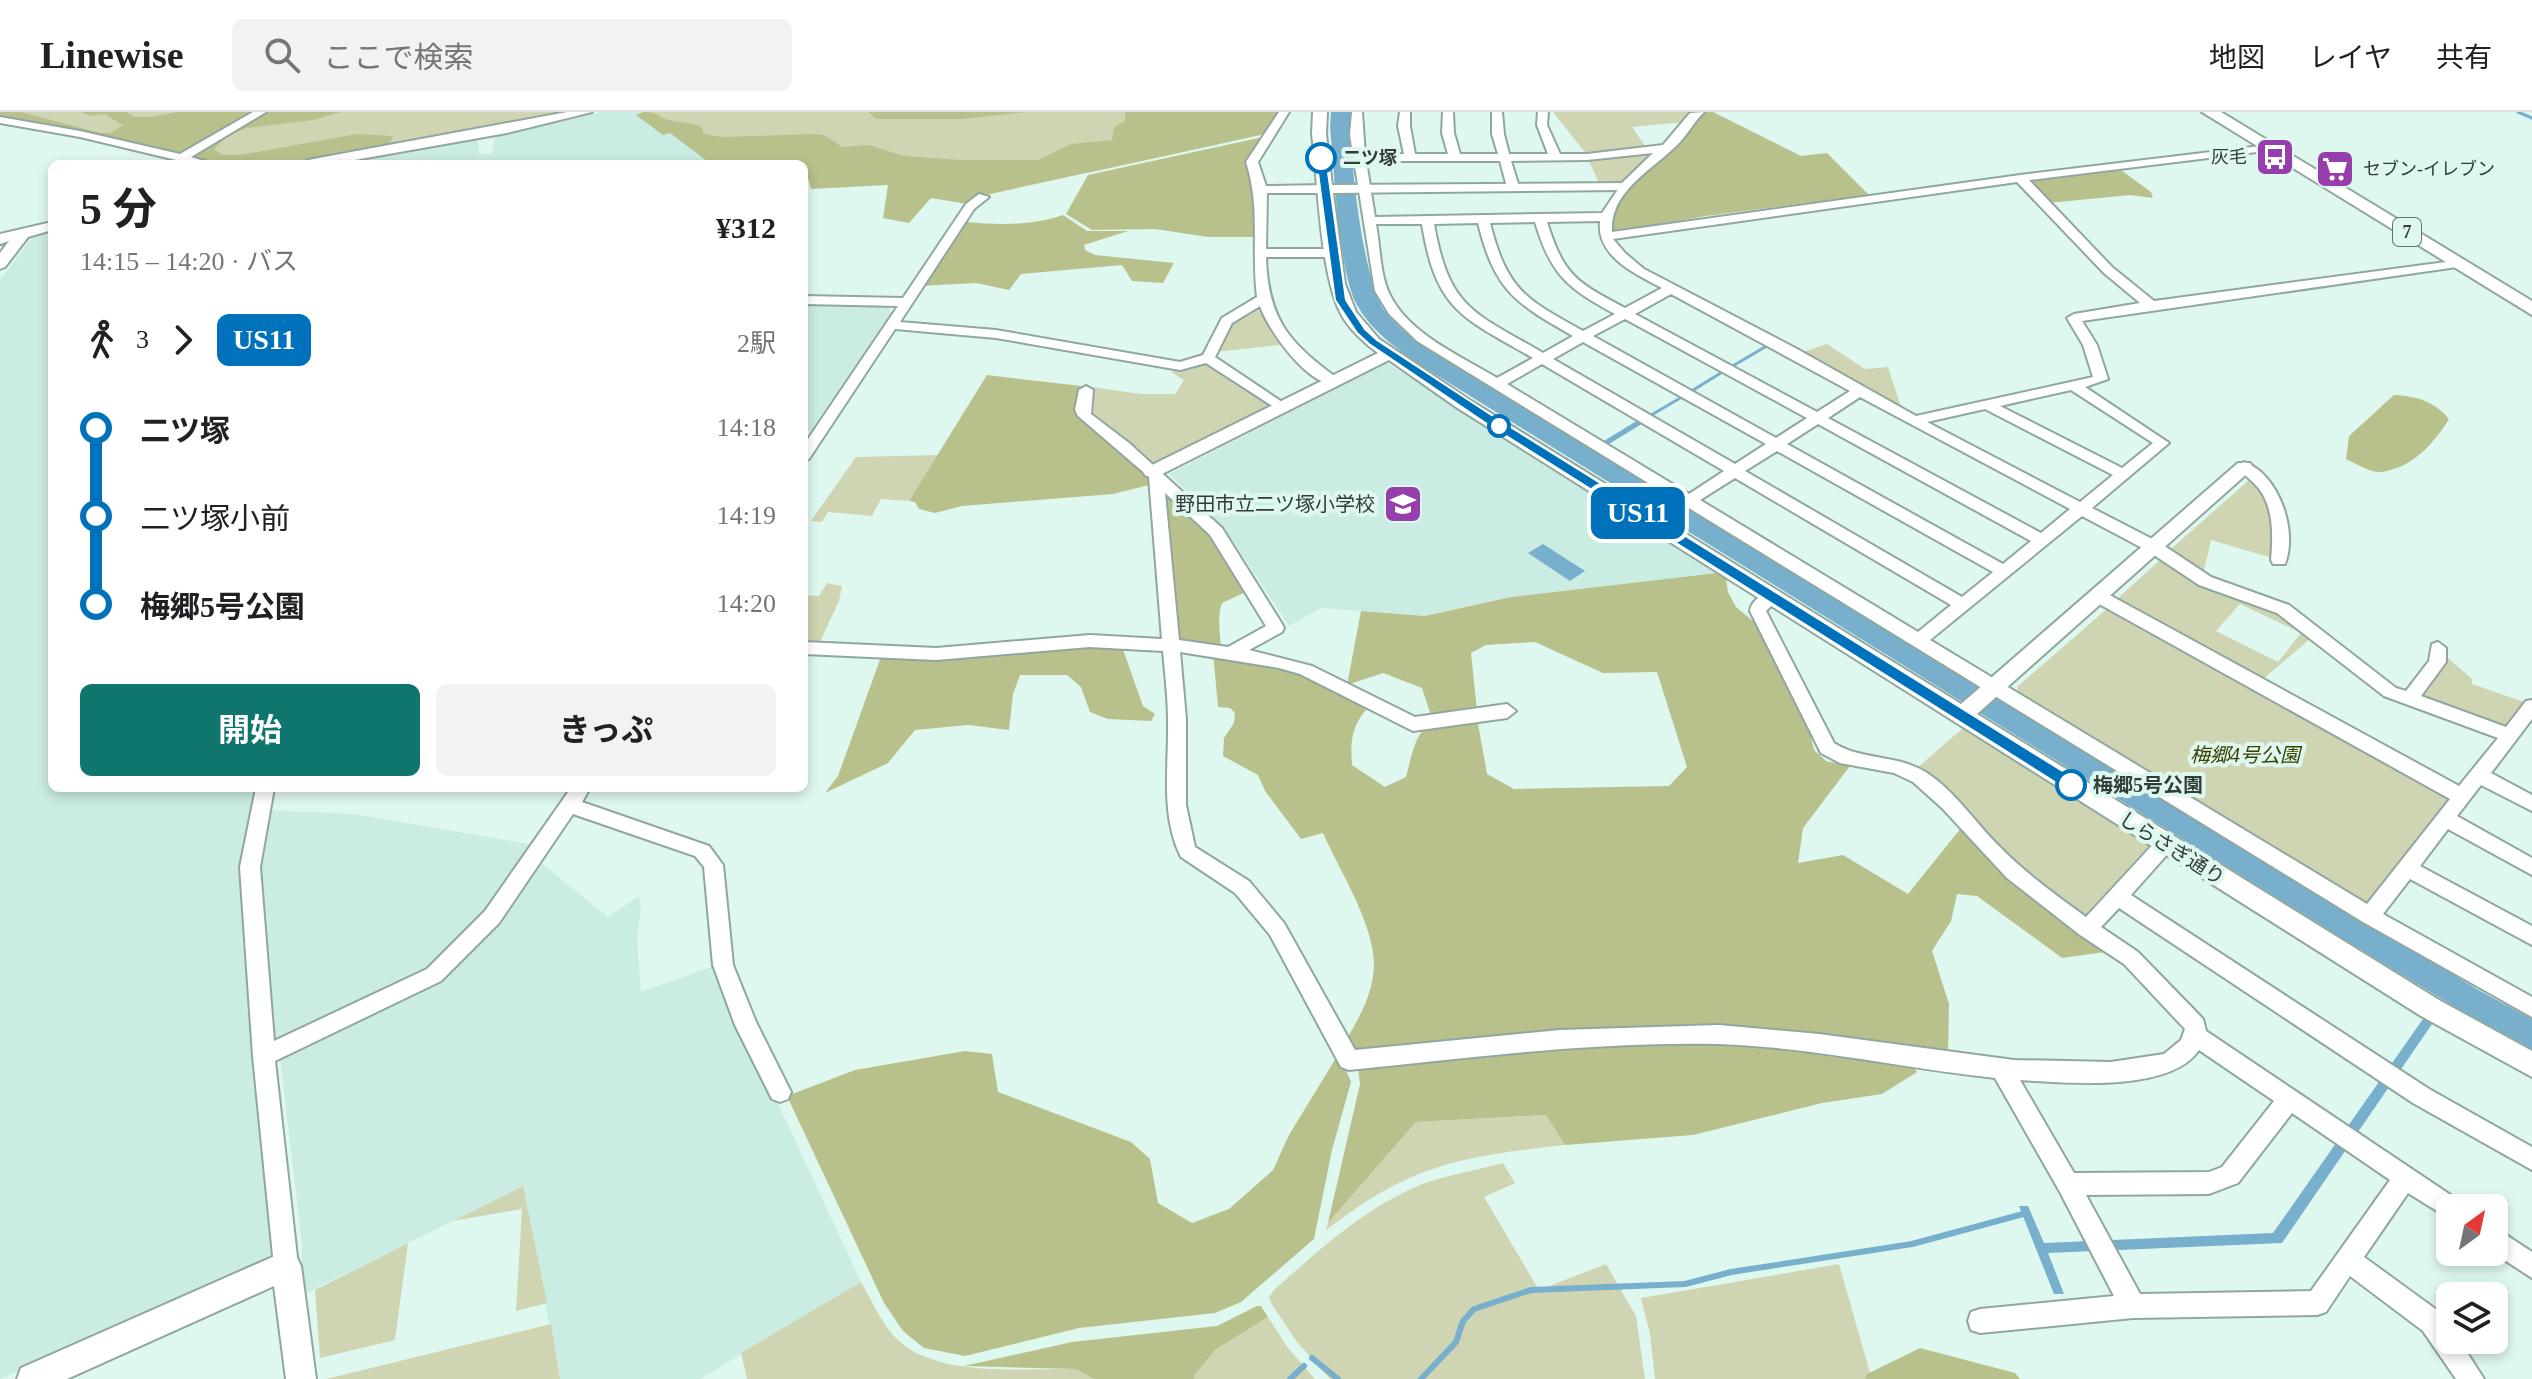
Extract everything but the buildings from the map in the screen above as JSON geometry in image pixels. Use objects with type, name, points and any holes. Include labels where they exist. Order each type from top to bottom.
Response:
[{"type":"main road","name":"7","points":[[2210,112],[2532,309]]},
{"type":"street","points":[[181,158],[261,112]]},
{"type":"street","points":[[332,160],[480,135],[585,112]]},
{"type":"street","points":[[1284,112],[1252,162],[1261,190],[1262,299],[1277,333],[1290,348],[1332,381]]},
{"type":"street","name":"しらさぎ通り","points":[[1320,112],[1319,134],[1329,189],[1332,253],[1341,300],[1361,331],[1388,354],[1772,597],[1966,712],[2165,844],[2442,1016],[2532,1065]]},
{"type":"street","points":[[1357,112],[1361,188],[1381,291],[1394,311],[1422,338],[1992,689],[2370,916],[2532,1008]]},
{"type":"street","points":[[1405,112],[1404,126],[1410,158]]},
{"type":"street","points":[[1448,112],[1448,133],[1455,158]]},
{"type":"street","points":[[1497,112],[1498,134],[1513,187]]},
{"type":"street","points":[[1543,112],[1542,125],[1555,156]]},
{"type":"street","points":[[1699,112],[1687,121],[1672,143],[1624,186],[1606,217],[1606,236],[1630,264],[1670,289],[1914,421],[2154,547],[2205,581],[2283,609],[2390,692],[2510,735]]},
{"type":"street","points":[[0,120],[190,160]]},
{"type":"street","points":[[1361,158],[1587,157],[1663,148]]},
{"type":"street","points":[[1606,236],[2020,178],[2269,148]]},
{"type":"street","points":[[2020,178],[2108,270],[2133,293],[2152,305]]},
{"type":"street","points":[[1261,190],[1624,186]]},
{"type":"street","points":[[808,450],[970,207],[983,197]]},
{"type":"street","points":[[1369,221],[1606,217]]},
{"type":"street","points":[[1540,218],[1553,261],[1561,273],[1581,290],[2042,540]]},
{"type":"street","points":[[1483,220],[1497,270],[1509,288],[1529,306],[2004,571]]},
{"type":"street","points":[[1428,221],[1436,271],[1448,294],[1472,317],[1963,605]]},
{"type":"street","points":[[0,239],[48,227]]},
{"type":"street","points":[[0,264],[22,234]]},
{"type":"street","points":[[1262,253],[1332,253]]},
{"type":"street","points":[[1914,421],[2101,379],[2090,345],[2074,318],[2457,263]]},
{"type":"street","points":[[1496,384],[1670,289]]},
{"type":"street","points":[[891,325],[996,334],[1180,366],[1208,358],[1227,321],[1262,299]]},
{"type":"street","points":[[808,300],[906,302]]},
{"type":"street","points":[[1154,474],[1388,354]]},
{"type":"street","points":[[1208,358],[1280,407]]},
{"type":"street","points":[[1918,641],[2162,443],[2074,386]]},
{"type":"street","points":[[1086,390],[1082,410],[1085,416],[1216,532],[1276,628],[1232,652]]},
{"type":"street","points":[[1688,501],[1861,390]]},
{"type":"street","points":[[1987,405],[2125,475]]},
{"type":"street","points":[[1966,712],[2244,467],[2261,478],[2273,498],[2279,523],[2279,560]]},
{"type":"street","points":[[1154,474],[1177,719],[1177,805],[1188,852],[1242,887],[1277,929],[1349,1060],[1534,1040],[1637,1035],[1771,1038],[1930,1061],[2087,1073],[2161,1066],[2187,1052],[2196,1036],[2196,1026],[2131,958],[2087,929],[1993,853],[1937,791],[1895,765],[1843,758],[1827,748],[1758,611],[1758,607],[1772,597]]},
{"type":"street","points":[[2098,596],[2461,796]]},
{"type":"street","points":[[808,648],[936,654],[1090,641],[1170,645],[1232,652],[1280,662],[1323,677],[1413,724],[1507,711]]},
{"type":"street","points":[[2409,699],[2437,662],[2438,648]]},
{"type":"street","points":[[2370,916],[2532,706]]},
{"type":"street","points":[[2479,775],[2532,804]]},
{"type":"street","points":[[264,792],[250,867],[264,1056],[301,1379]]},
{"type":"street","points":[[264,1056],[434,975],[492,917],[576,796],[702,851],[713,865],[723,965],[746,1025],[780,1092]]},
{"type":"street","points":[[2446,819],[2532,867]]},
{"type":"street","points":[[2087,929],[2165,844]]},
{"type":"street","points":[[2406,868],[2532,936]]},
{"type":"street","points":[[2117,896],[2421,1096],[2532,1159]]},
{"type":"street","points":[[2196,1036],[2436,1198]]},
{"type":"street","points":[[2000,1067],[2068,1184],[2133,1306]]},
{"type":"street","points":[[2068,1184],[2209,1183],[2230,1175],[2290,1098]]},
{"type":"street","points":[[1980,1321],[2133,1306],[2317,1303],[2406,1177]]},
{"type":"street","points":[[2508,1249],[2532,1266]]},
{"type":"street","points":[[2348,1260],[2432,1322],[2471,1379]]},
{"type":"street","points":[[32,1379],[286,1266]]},
{"type":"shaded area","points":[[603,112],[643,112],[637,115],[670,133],[706,160],[365,160],[478,139],[479,154],[492,154],[494,137]]},
{"type":"shaded area","points":[[48,232],[48,792],[255,792],[241,873],[257,1065],[252,1067],[272,1253],[266,1260],[172,1301],[172,1306],[0,1379],[0,280],[30,240]]},
{"type":"shaded area","points":[[808,303],[887,304],[892,314],[815,432],[808,431]]},
{"type":"shaded area","name":"野田市立二ツ塚小学校","points":[[1386,363],[1717,573],[1511,597],[1425,616],[1321,608],[1289,626],[1225,529],[1169,474]]},
{"type":"shaded area","points":[[267,810],[354,814],[535,845],[482,917],[430,967],[273,1042],[258,867]]},
{"type":"shaded area","points":[[540,862],[608,917],[639,896],[641,910],[637,937],[641,992],[714,966],[861,1282],[700,1379],[560,1379],[522,1187],[302,1295],[302,1244],[280,1057],[442,979]]},
{"type":"green space","points":[[0,112],[257,112],[185,152]]},
{"type":"green space","points":[[0,112],[21,112],[100,133],[111,133],[123,125],[104,114],[91,116],[81,112],[127,112],[134,117],[150,117],[177,112],[257,112],[177,154],[0,118]]},
{"type":"green space","points":[[265,112],[568,112],[310,160],[213,160],[192,154]]},
{"type":"green space","points":[[265,112],[341,112],[313,120],[247,128],[227,136],[214,149],[223,155],[240,155],[357,134],[393,136],[388,146],[304,160],[191,158]]},
{"type":"green space","points":[[643,112],[1279,112],[1265,134],[1088,173],[783,153],[706,160]]},
{"type":"green space","points":[[869,112],[1026,112],[963,119],[876,119]]},
{"type":"green space","points":[[1125,112],[1279,112],[1265,134],[981,196],[967,204],[931,198],[909,223],[883,218],[888,185],[811,189],[808,160],[706,160],[670,133],[663,135],[636,115],[652,113],[665,119],[693,124],[702,128],[704,134],[723,137],[814,134],[824,135],[842,147],[869,145],[904,156],[1038,160],[1071,144],[1112,140],[1114,127],[1125,121]]},
{"type":"green space","points":[[1553,112],[1693,112],[1684,122],[1632,127],[1645,146],[1587,155]]},
{"type":"green space","points":[[1702,112],[1713,112],[1801,156],[1827,153],[1869,195],[1706,216],[1611,233],[1612,216],[1625,191]]},
{"type":"green space","points":[[1263,137],[1248,159],[1256,193],[1256,237],[1208,237],[1155,229],[1092,230],[1066,214],[1088,175]]},
{"type":"green space","points":[[1646,151],[1652,154],[1622,181],[1598,181],[1588,159]]},
{"type":"green space","points":[[2118,168],[2151,192],[2153,198],[2130,195],[2048,203],[2025,179]]},
{"type":"green space","points":[[1063,215],[1087,231],[1128,231],[1084,245],[1085,250],[1095,255],[1174,263],[1163,283],[1132,281],[1122,265],[1021,274],[1009,290],[976,283],[921,286],[965,222],[1015,224]]},
{"type":"green space","points":[[1251,309],[1260,311],[1280,345],[1215,352],[1232,323]]},
{"type":"green space","points":[[1827,344],[1865,369],[1888,367],[1900,404],[1908,414],[1800,353]]},
{"type":"green space","points":[[1206,364],[1269,405],[1268,409],[1161,464],[1149,463],[1087,411],[1092,387],[1141,394],[1175,394],[1184,380],[1171,372]]},
{"type":"green space","points":[[987,375],[1081,386],[1075,411],[1153,480],[1153,484],[1113,494],[962,506],[935,513],[919,509],[915,502],[909,501]]},
{"type":"green space","points":[[2394,395],[2424,401],[2449,419],[2421,453],[2392,470],[2373,471],[2346,459],[2349,436]]},
{"type":"green space","points":[[939,455],[909,501],[881,499],[872,516],[828,512],[822,522],[811,521],[856,457]]},
{"type":"green space","points":[[2250,479],[2268,506],[2272,558],[2211,540],[2203,575],[2170,550]]},
{"type":"green space","points":[[1160,488],[1208,535],[1246,592],[1222,603],[1219,619],[1221,647],[1173,642]]},
{"type":"green space","points":[[2162,558],[2280,612],[2311,638],[2261,681],[2115,601]],"holes":[[[2240,604],[2301,633],[2278,662],[2216,631]]]},
{"type":"green space","points":[[1717,573],[1726,579],[1728,592],[1736,607],[1759,626],[1807,719],[1814,750],[1826,761],[1850,766],[1803,828],[1798,863],[1843,855],[1908,894],[1961,828],[2030,894],[2105,952],[2062,958],[1977,896],[1957,894],[1951,921],[1932,951],[1949,1004],[1948,1057],[1768,1034],[1355,1053],[1346,1040],[1361,1014],[1374,966],[1373,950],[1363,916],[1323,833],[1301,839],[1265,791],[1258,775],[1223,756],[1224,738],[1234,723],[1235,713],[1230,708],[1218,707],[1213,652],[1279,664],[1370,705],[1359,719],[1354,733],[1352,765],[1385,787],[1406,777],[1415,744],[1425,729],[1477,718],[1487,774],[1514,789],[1669,786],[1687,767],[1657,672],[1603,673],[1535,642],[1486,645],[1471,653],[1477,711],[1432,719],[1422,688],[1383,673],[1347,685],[1361,611],[1425,616],[1511,597]]},
{"type":"green space","points":[[827,583],[842,586],[839,601],[818,646],[808,646],[808,595],[819,596]]},
{"type":"green space","name":"梅郷4号公園","points":[[2109,607],[2444,792],[2448,799],[2367,902],[2019,694],[2017,687]]},
{"type":"green space","points":[[1121,644],[1143,706],[1155,714],[1151,721],[1108,719],[1090,712],[1081,687],[1067,675],[1020,675],[1013,694],[1009,730],[968,725],[915,730],[888,763],[825,793],[838,776],[882,654]]},
{"type":"green space","points":[[2448,658],[2472,679],[2472,684],[2524,702],[2505,727],[2423,698],[2421,695],[2445,667]]},
{"type":"green space","name":"梅郷5号公園","points":[[1963,728],[2149,846],[2083,919],[2032,880],[1916,769]]},
{"type":"green space","points":[[1771,1041],[1912,1065],[1917,1072],[1882,1094],[1822,1103],[1693,1135],[1565,1145],[1546,1115],[1416,1122],[1328,1223],[1360,1084],[1358,1068],[1502,1047]]},
{"type":"green space","points":[[965,1051],[992,1054],[998,1092],[1131,1142],[1150,1159],[1158,1203],[1192,1223],[1229,1209],[1273,1170],[1289,1135],[1339,1053],[1351,1082],[1332,1150],[1314,1239],[1241,1302],[1215,1313],[1079,1328],[965,1356],[924,1348],[903,1331],[884,1303],[787,1096],[855,1070]]},
{"type":"green space","points":[[1546,1115],[1565,1145],[1499,1153],[1455,1162],[1413,1176],[1359,1206],[1326,1230],[1328,1223],[1416,1122]]},
{"type":"green space","points":[[1503,1163],[1515,1183],[1484,1197],[1539,1290],[1606,1264],[1636,1316],[1645,1379],[1330,1379],[1297,1342],[1271,1303],[1269,1297],[1274,1290],[1348,1228],[1388,1201],[1431,1181]]},
{"type":"green space","points":[[523,1186],[547,1303],[516,1311],[522,1209],[453,1221]]},
{"type":"green space","points":[[408,1243],[395,1340],[320,1358],[315,1290]]},
{"type":"green space","points":[[1839,1264],[1870,1373],[1865,1379],[1655,1379],[1650,1334],[1641,1298]]},
{"type":"green space","points":[[861,1282],[893,1335],[910,1349],[930,1359],[978,1368],[1076,1369],[1094,1379],[747,1379],[741,1353]]},
{"type":"green space","points":[[1261,1306],[1268,1317],[1215,1350],[1194,1376],[1195,1379],[1094,1379],[1076,1369],[964,1366],[1072,1342],[1217,1326]]},
{"type":"green space","points":[[1268,1317],[1288,1348],[1315,1379],[1195,1379],[1194,1376],[1215,1350]]},
{"type":"green space","points":[[551,1324],[560,1379],[326,1379]]},
{"type":"green space","points":[[1920,1348],[2015,1373],[2020,1379],[1865,1379],[1867,1374]]},
{"type":"water","points":[[1331,112],[1351,112],[1358,214],[1376,294],[1384,310],[1413,339],[2480,991],[2532,1019],[2532,1049],[2455,1007],[2350,943],[1430,371],[1390,342],[1364,316],[1351,290],[1338,220]]},
{"type":"water","points":[[1543,544],[1585,571],[1570,581],[1528,553]]},
{"type":"water","points":[[2423,1019],[2432,1024],[2282,1243],[2048,1253],[2064,1294],[2054,1294],[2019,1206],[2028,1206],[2044,1243],[2273,1233]]},
{"type":"waterway","points":[[2518,112],[2532,118]]},
{"type":"waterway","points":[[1731,367],[1770,344]]},
{"type":"waterway","points":[[1690,392],[1724,371]]},
{"type":"waterway","points":[[1648,417],[1682,397]]},
{"type":"waterway","points":[[1604,444],[1640,422],[1637,424]]},
{"type":"waterway","points":[[1421,1379],[1456,1342],[1463,1321],[1474,1309],[1531,1290],[1685,1284],[1731,1272],[1912,1244],[2027,1213]]},
{"type":"waterway","points":[[1312,1358],[1338,1379]]},
{"type":"waterway","points":[[1290,1379],[1304,1366]]},
{"type":"bus line","name":"US11","points":[[1321,158],[1341,300],[1361,331],[1373,342],[1488,419],[2071,785]]},
{"type":"place","name":"灰毛","points":[[2275,157]]},
{"type":"place","name":"二ツ塚","points":[[1321,158]]},
{"type":"place","name":"セブン-イレブン","points":[[2335,169]]},
{"type":"place","name":"野田市立二ツ塚小学校","points":[[1403,504]]},
{"type":"place","name":"梅郷5号公園","points":[[2071,785]]}]
